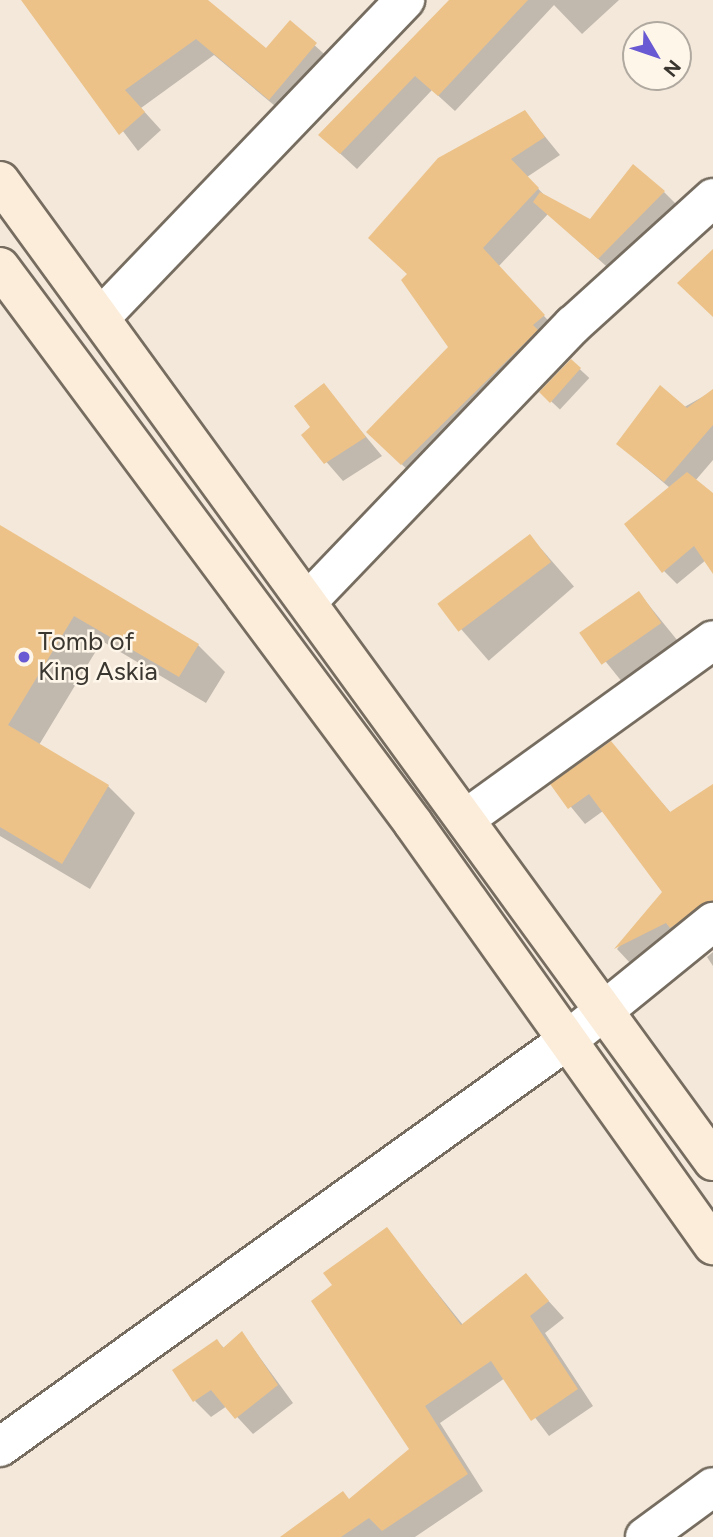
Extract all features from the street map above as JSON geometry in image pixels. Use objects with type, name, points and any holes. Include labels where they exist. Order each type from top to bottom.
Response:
[{"type":"street","points":[[100,318],[405,0]]},
{"type":"street","points":[[0,182],[310,599],[713,1161]]},
{"type":"street","points":[[310,599],[573,325],[713,198]]},
{"type":"street","points":[[0,267],[569,1040],[713,1245]]},
{"type":"street","points":[[468,817],[713,640]]},
{"type":"street","points":[[0,1447],[569,1040],[713,922]]},
{"type":"street","points":[[645,1537],[713,1487]]},
{"type":"building","points":[[21,0],[208,0],[266,48],[290,20],[317,43],[269,100],[196,39],[125,90],[145,112],[119,135]]},
{"type":"building","points":[[449,0],[528,0],[438,96],[415,76],[340,154],[318,135]]},
{"type":"building","points":[[525,110],[545,137],[511,159],[539,188],[483,248],[545,315],[533,325],[538,330],[401,465],[366,432],[448,347],[401,280],[407,274],[368,238],[438,158]]},
{"type":"building","points":[[633,164],[665,191],[598,259],[533,202],[540,192],[590,219]]},
{"type":"building","points":[[713,249],[713,317],[677,283]]},
{"type":"building","points":[[571,359],[581,368],[550,403],[539,392]]},
{"type":"building","points":[[324,383],[366,437],[324,464],[301,435],[310,427],[294,406]]},
{"type":"building","points":[[660,385],[687,408],[713,389],[713,425],[664,482],[616,444]]},
{"type":"building","points":[[687,472],[713,493],[713,574],[694,546],[662,573],[624,524]]},
{"type":"building","points":[[0,525],[199,644],[179,677],[74,616],[8,725],[109,785],[62,864],[0,827]]},
{"type":"building","points":[[530,534],[551,562],[458,632],[437,604]]},
{"type":"building","points":[[639,591],[661,623],[602,665],[579,633]]},
{"type":"building","points":[[611,741],[670,812],[713,784],[713,901],[670,928],[666,923],[614,949],[662,892],[589,794],[568,809],[550,784]]},
{"type":"building","points":[[387,1227],[461,1325],[526,1273],[549,1301],[530,1316],[578,1389],[531,1421],[491,1361],[425,1406],[468,1474],[382,1531],[369,1518],[341,1537],[280,1537],[343,1491],[349,1499],[409,1449],[311,1301],[332,1285],[323,1273]]},
{"type":"building","points":[[242,1331],[278,1385],[235,1419],[211,1390],[193,1402],[172,1370],[217,1339],[223,1348]]},
{"type":"place","name":"Tomb of King Askia","points":[[24,657]]}]
